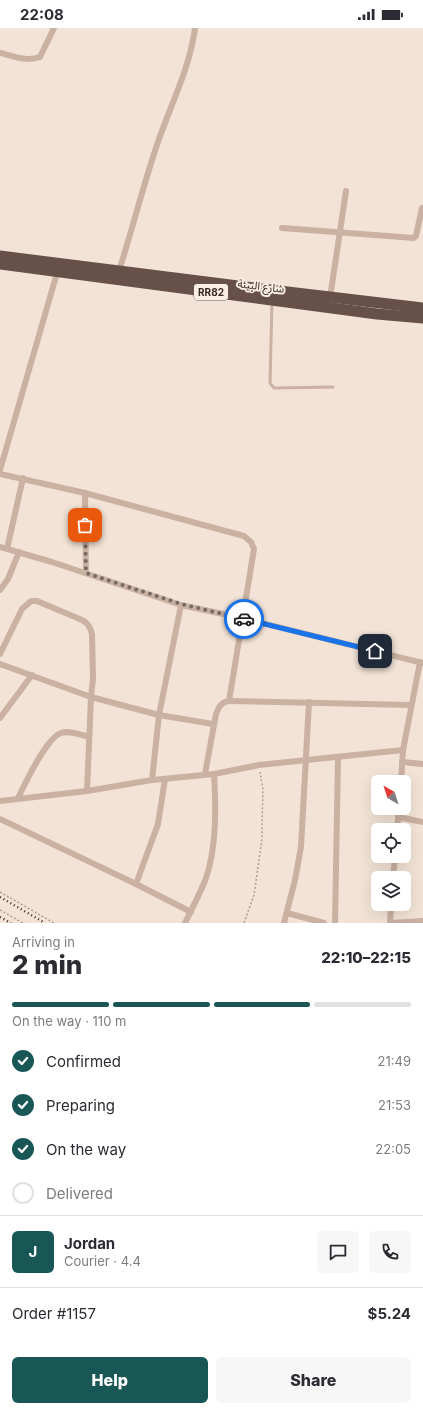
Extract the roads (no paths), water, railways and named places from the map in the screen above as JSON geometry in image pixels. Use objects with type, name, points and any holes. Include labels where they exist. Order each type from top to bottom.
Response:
[{"type":"highway","name":"شارع البيئة","points":[[0,256],[330,298],[423,308]]},
{"type":"highway","name":"شارع البيئة","points":[[0,264],[57,273],[377,314],[423,318]]},
{"type":"street","points":[[0,53],[27,59],[40,57],[54,28]]},
{"type":"street","points":[[119,271],[158,141],[188,63],[195,28]]},
{"type":"street","points":[[330,298],[346,191]]},
{"type":"street","points":[[282,228],[414,238],[416,236],[422,208]]},
{"type":"street","points":[[0,470],[57,273]]},
{"type":"street","points":[[0,474],[85,493],[247,538],[254,549],[229,701]]},
{"type":"street","points":[[7,549],[23,478]]},
{"type":"street","points":[[85,493],[86,573]]},
{"type":"street","points":[[0,547],[181,604],[421,663],[411,705],[403,750],[401,775]]},
{"type":"street","points":[[0,590],[8,579],[18,552]]},
{"type":"street","points":[[0,654],[22,609],[31,601],[37,601],[87,623],[92,634],[93,679],[87,791]]},
{"type":"street","points":[[152,780],[159,715],[181,604]]},
{"type":"street","points":[[0,664],[91,697],[159,715],[213,724]]},
{"type":"street","points":[[0,718],[32,675]]},
{"type":"street","points":[[205,774],[213,724],[219,706],[224,702],[309,702],[411,705]]},
{"type":"street","points":[[284,923],[301,847],[309,702]]},
{"type":"street","points":[[18,798],[42,754],[56,736],[61,733],[68,733],[89,737]]},
{"type":"street","points":[[0,801],[87,791],[152,780],[214,774],[259,765],[403,750]]},
{"type":"street","points":[[335,923],[338,757]]},
{"type":"street","points":[[402,762],[423,764]]},
{"type":"street","points":[[185,923],[205,880],[210,859],[216,812],[214,774]]},
{"type":"street","points":[[136,884],[158,824],[165,779]]},
{"type":"street","points":[[398,823],[398,817],[423,822]]},
{"type":"street","points":[[0,819],[191,912]]},
{"type":"street","points":[[391,911],[390,923],[423,921]]},
{"type":"street","points":[[287,913],[324,923]]},
{"type":"lane","points":[[272,300],[270,383],[272,386],[274,388],[333,387]]},
{"type":"railway","points":[[0,897],[45,923]]},
{"type":"railway","points":[[0,917],[11,923]]}]
